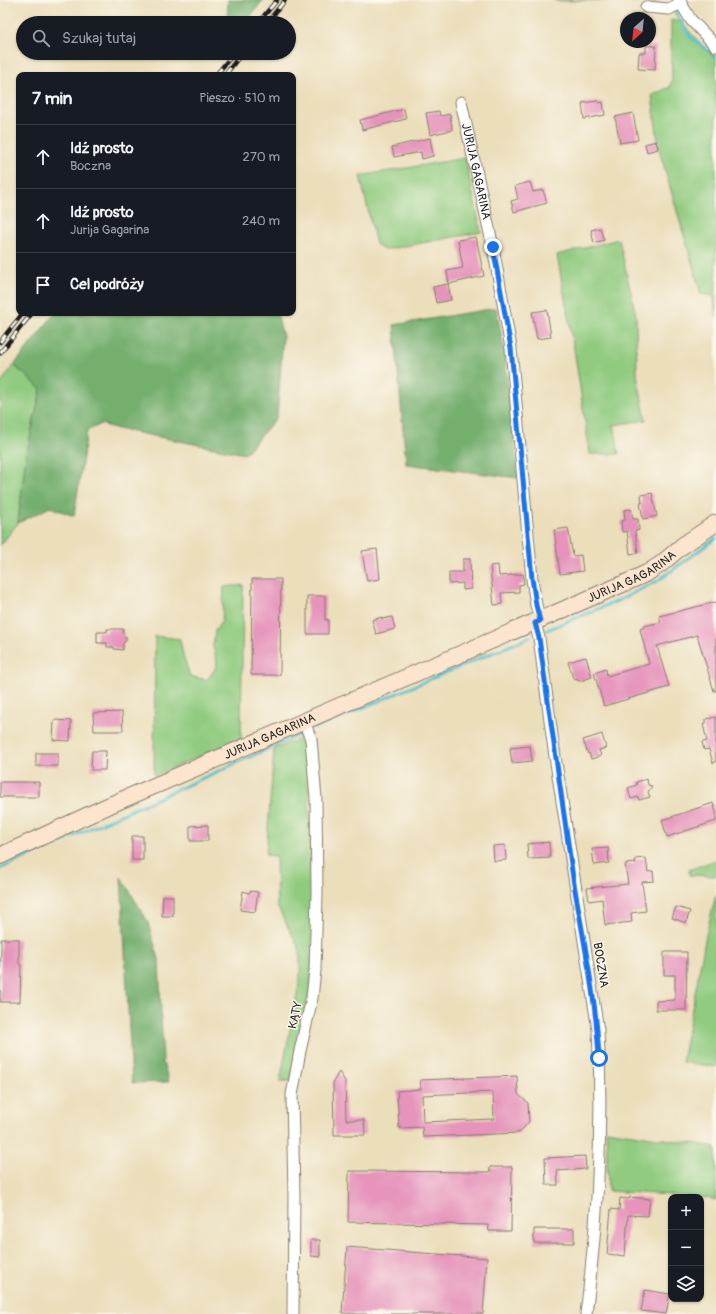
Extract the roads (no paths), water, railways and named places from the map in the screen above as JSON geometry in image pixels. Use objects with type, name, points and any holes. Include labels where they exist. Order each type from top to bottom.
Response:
[{"type":"street","points":[[646,7],[677,4],[716,46]]},
{"type":"street","name":"JURIJA GAGARINA","points":[[461,102],[493,247],[511,348],[532,578],[538,622]]},
{"type":"street","name":"JURIJA GAGARINA","points":[[0,856],[110,805],[538,622],[647,573],[716,523]]},
{"type":"street","name":"BOCZNA","points":[[538,622],[554,750],[598,1030],[600,1076],[599,1165],[586,1314]]},
{"type":"street","name":"KĄTY","points":[[293,1314],[294,1196],[292,1095],[316,970],[316,799],[311,739],[304,722]]},
{"type":"waterway","points":[[674,10],[691,38],[713,54],[716,58]]},
{"type":"waterway","points":[[547,630],[622,599],[659,580],[716,538]]},
{"type":"waterway","points":[[315,728],[530,637]]},
{"type":"waterway","points":[[0,869],[299,735]]},
{"type":"railway","points":[[264,16],[277,0]]},
{"type":"railway","points":[[272,16],[285,0]]},
{"type":"railway","points":[[218,72],[228,60]]},
{"type":"railway","points":[[227,72],[237,60]]},
{"type":"railway","points":[[0,342],[21,316]]},
{"type":"railway","points":[[0,353],[30,316]]}]
